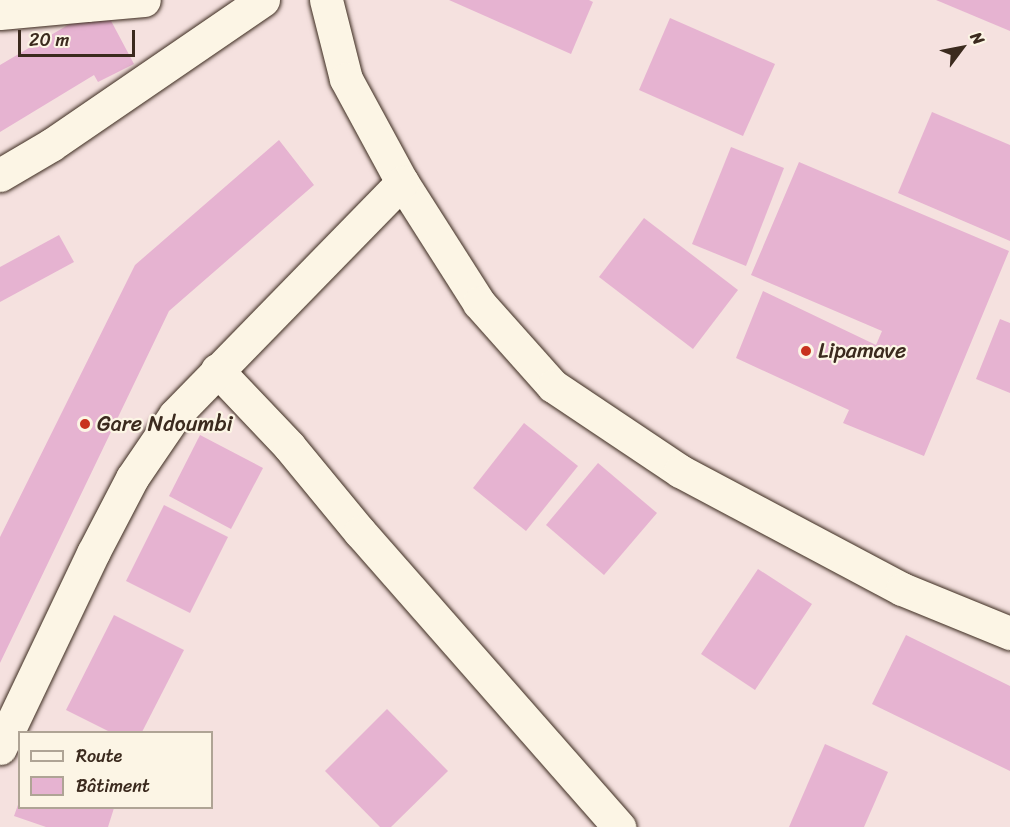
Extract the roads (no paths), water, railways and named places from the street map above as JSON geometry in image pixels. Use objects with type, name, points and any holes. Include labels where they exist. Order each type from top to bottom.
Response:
[{"type":"street","points":[[0,13],[86,2],[144,0]]},
{"type":"street","points":[[0,175],[51,145],[263,0]]},
{"type":"street","points":[[326,0],[346,79],[402,182],[479,303],[553,386],[680,471],[902,589],[1010,633]]},
{"type":"street","points":[[0,748],[93,553],[132,478],[175,415],[402,182]]},
{"type":"street","points":[[217,370],[289,446],[360,532],[619,827]]},
{"type":"place","name":"Lipamave","points":[[806,351]]},
{"type":"place","name":"Gare Ndoumbi","points":[[85,424]]}]
